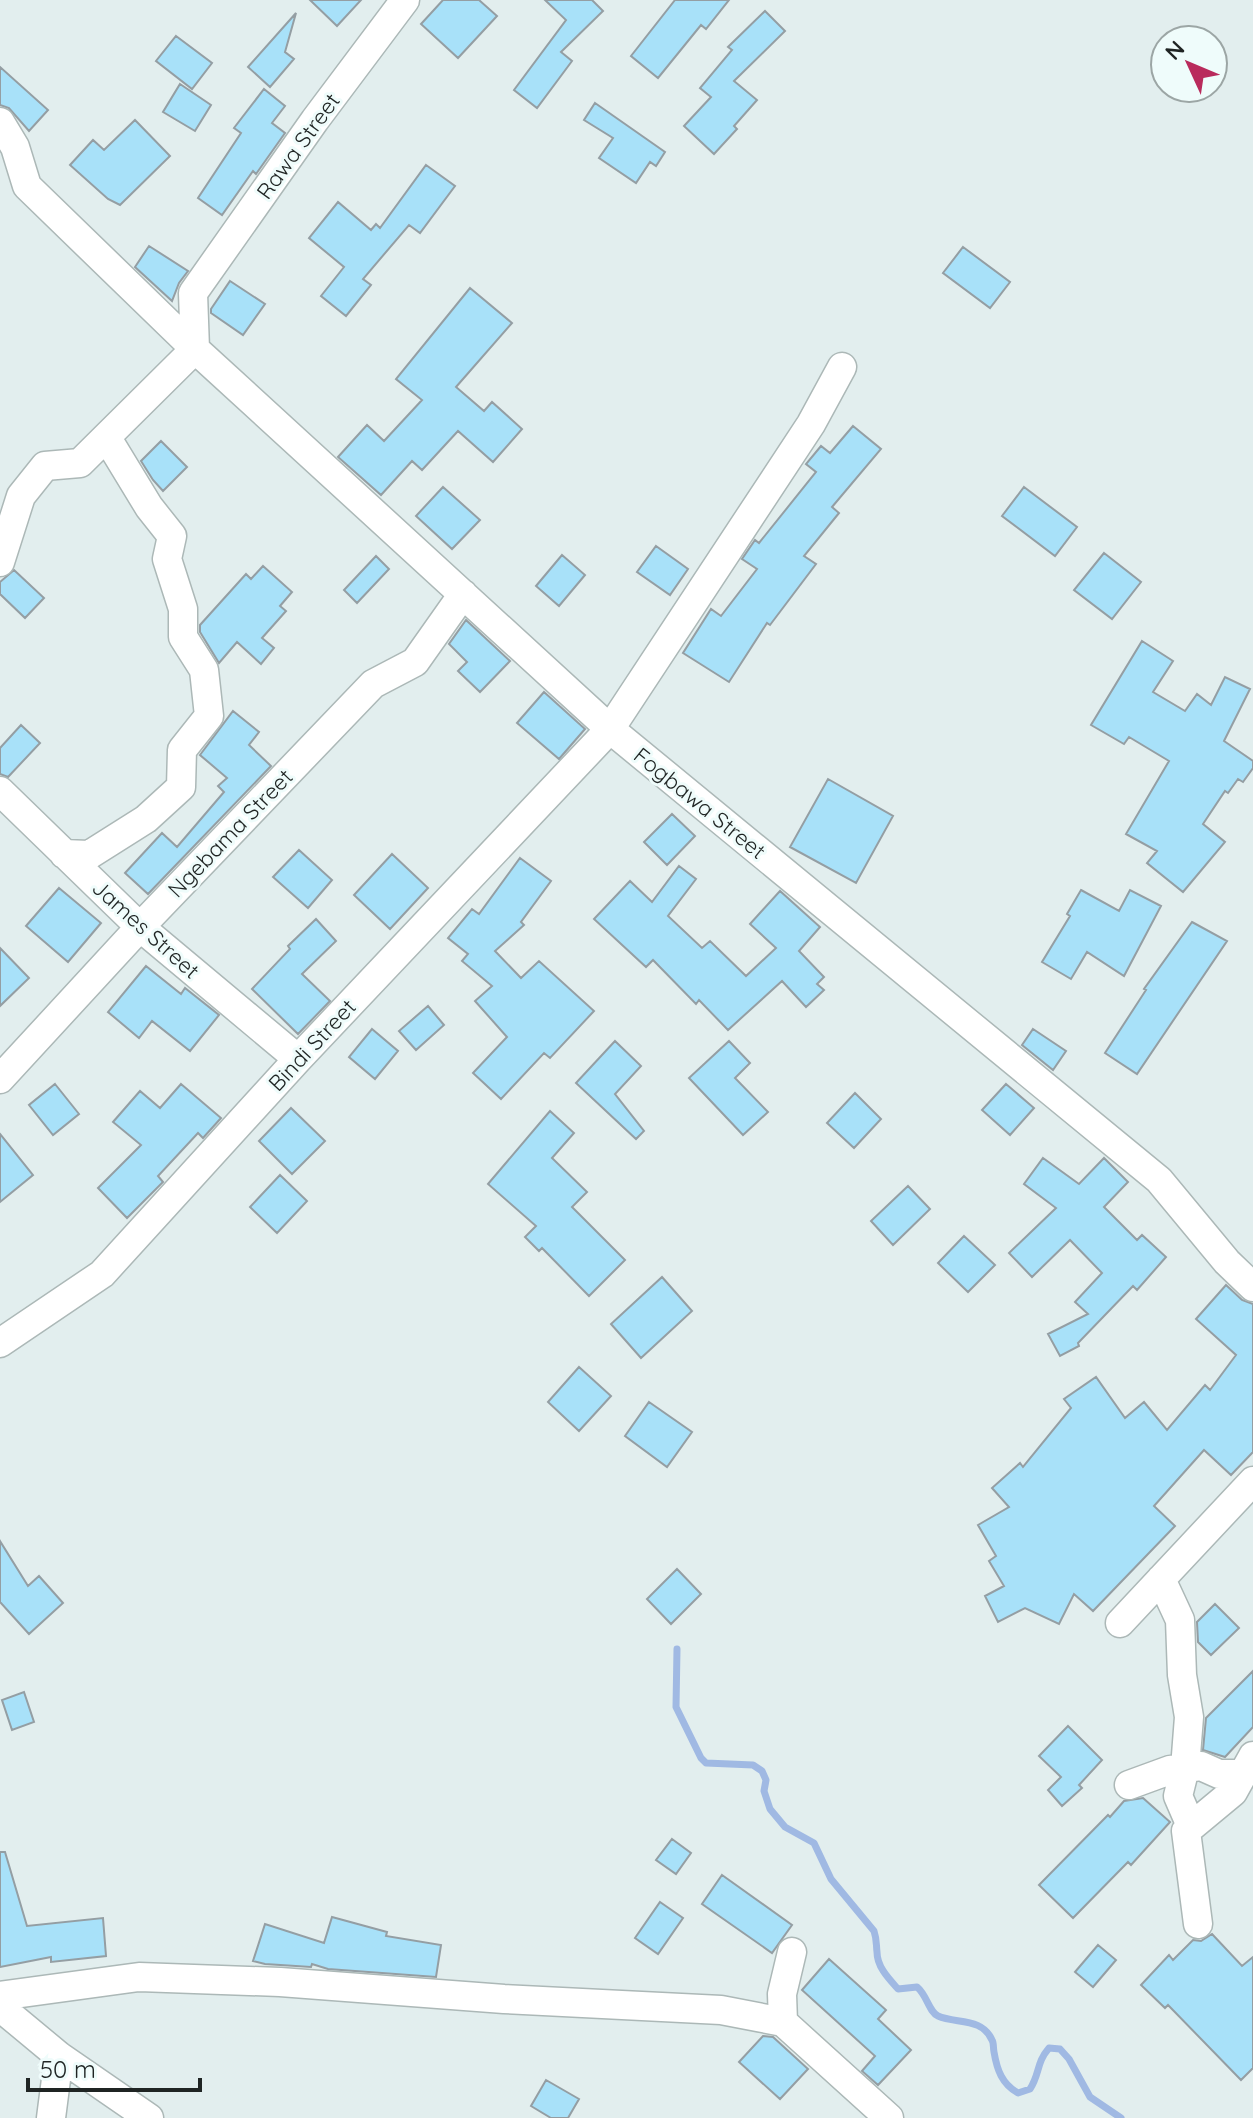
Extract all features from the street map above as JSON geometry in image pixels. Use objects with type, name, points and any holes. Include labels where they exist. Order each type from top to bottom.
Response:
[{"type":"street","name":"Rawa Street","points":[[195,349],[193,293],[315,120],[405,0]]},
{"type":"street","name":"Fogbawa Street","points":[[0,122],[15,147],[27,186],[195,349],[610,729],[1159,1180],[1227,1262],[1253,1287]]},
{"type":"street","points":[[0,562],[21,496],[45,466],[80,463],[195,349]]},
{"type":"street","name":"Bindi Street","points":[[0,1343],[102,1274],[298,1059],[610,729],[811,424],[842,367]]},
{"type":"street","points":[[64,854],[89,855],[146,819],[181,787],[182,750],[209,716],[204,670],[183,637],[183,609],[167,559],[172,536],[149,507],[107,438]]},
{"type":"street","name":"Ngebama Street","points":[[0,1079],[140,927],[373,684],[415,662],[463,594]]},
{"type":"street","name":"James Street","points":[[0,791],[140,927],[298,1059]]},
{"type":"street","points":[[1120,1623],[1253,1481]]},
{"type":"street","points":[[1161,1579],[1180,1620],[1182,1675],[1189,1717],[1185,1768],[1178,1796],[1191,1826]]},
{"type":"street","points":[[1129,1785],[1170,1770],[1201,1766],[1219,1774],[1248,1765]]},
{"type":"street","points":[[1198,1924],[1186,1831],[1233,1792],[1248,1765]]},
{"type":"street","points":[[783,2022],[782,1994],[792,1952]]},
{"type":"street","points":[[0,1996],[139,1977],[265,1981],[504,1999],[721,2010],[783,2022],[889,2118]]},
{"type":"street","points":[[0,2007],[59,2056],[149,2118]]},
{"type":"street","points":[[51,2118],[59,2056]]},
{"type":"building","points":[[310,0],[361,0],[337,26]]},
{"type":"building","points":[[443,0],[479,0],[497,16],[458,58],[421,24]]},
{"type":"building","points":[[545,0],[592,0],[603,11],[561,52],[572,61],[537,108],[514,90],[566,20]]},
{"type":"building","points":[[675,0],[729,0],[706,29],[701,25],[658,78],[631,56]]},
{"type":"building","points":[[765,11],[785,31],[734,81],[757,100],[734,126],[737,129],[714,154],[684,126],[711,97],[700,88],[732,50],[728,47]]},
{"type":"building","points":[[296,13],[285,52],[294,59],[270,87],[248,67]]},
{"type":"building","points":[[176,36],[212,63],[192,89],[156,61]]},
{"type":"building","points":[[0,67],[48,110],[29,131],[9,108],[0,105]]},
{"type":"building","points":[[180,84],[211,105],[195,131],[163,112]]},
{"type":"building","points":[[264,89],[285,106],[272,123],[285,133],[222,215],[198,198],[241,133],[234,128]]},
{"type":"building","points":[[595,103],[665,152],[656,166],[650,162],[636,183],[599,158],[613,138],[584,120]]},
{"type":"building","points":[[135,120],[170,156],[120,205],[108,199],[70,165],[93,140],[104,150]]},
{"type":"building","points":[[426,165],[455,186],[420,233],[409,225],[363,279],[371,285],[346,316],[321,296],[344,267],[309,238],[338,202],[371,230],[376,224],[380,228]]},
{"type":"building","points":[[149,246],[188,271],[172,301],[135,267]]},
{"type":"building","points":[[963,247],[1010,282],[990,308],[943,273]]},
{"type":"building","points":[[230,281],[265,304],[243,335],[211,313]]},
{"type":"building","points":[[470,288],[512,323],[456,387],[484,411],[492,402],[522,429],[493,462],[458,431],[422,470],[412,461],[381,495],[338,457],[367,425],[384,441],[422,400],[396,379]]},
{"type":"building","points":[[853,426],[881,449],[832,507],[839,513],[804,556],[816,564],[770,625],[767,623],[729,682],[683,653],[711,609],[721,616],[757,569],[742,559],[755,540],[759,543],[816,472],[806,464],[821,446],[830,453]]},
{"type":"building","points":[[161,441],[187,467],[163,491],[141,461]]},
{"type":"building","points":[[443,487],[480,520],[452,549],[416,516]]},
{"type":"building","points":[[1024,487],[1077,527],[1055,556],[1002,516]]},
{"type":"building","points":[[656,546],[688,569],[670,595],[637,572]]},
{"type":"building","points":[[1104,553],[1141,582],[1112,619],[1074,590]]},
{"type":"building","points":[[562,555],[585,575],[559,606],[536,586]]},
{"type":"building","points":[[376,556],[389,569],[357,603],[344,590]]},
{"type":"building","points":[[263,566],[292,592],[280,606],[286,611],[262,638],[274,648],[261,664],[237,642],[219,663],[200,632],[200,625],[246,574],[251,579]]},
{"type":"building","points":[[14,570],[44,598],[25,618],[0,594],[0,582]]},
{"type":"building","points":[[466,620],[510,661],[480,692],[458,671],[467,662],[449,644]]},
{"type":"building","points":[[1142,641],[1173,661],[1153,692],[1185,711],[1197,694],[1211,705],[1225,677],[1250,689],[1224,741],[1253,761],[1253,768],[1243,782],[1238,779],[1228,793],[1225,791],[1203,824],[1225,842],[1183,892],[1147,863],[1157,851],[1126,834],[1169,761],[1129,737],[1124,744],[1091,725]]},
{"type":"building","points":[[544,692],[585,729],[559,759],[517,723]]},
{"type":"building","points":[[233,711],[259,732],[249,745],[271,766],[148,894],[125,873],[162,833],[177,847],[224,792],[218,786],[227,778],[200,755]]},
{"type":"building","points":[[21,725],[40,743],[8,777],[0,774],[0,748]]},
{"type":"building","points":[[828,779],[893,816],[856,883],[790,847]]},
{"type":"building","points":[[672,814],[695,836],[667,865],[644,842]]},
{"type":"building","points":[[299,850],[332,880],[308,908],[273,877]]},
{"type":"building","points":[[392,854],[428,888],[390,929],[354,895]]},
{"type":"building","points":[[520,858],[551,881],[521,922],[524,925],[495,951],[521,978],[539,961],[594,1011],[550,1058],[544,1053],[501,1099],[473,1073],[507,1037],[475,1001],[492,986],[462,961],[468,954],[448,938],[472,909],[479,914]]},
{"type":"building","points":[[679,866],[696,879],[668,916],[702,948],[710,941],[746,976],[776,948],[750,924],[780,891],[820,927],[799,951],[824,977],[817,984],[824,990],[806,1007],[782,981],[728,1030],[699,1000],[696,1004],[653,960],[646,967],[594,919],[630,881],[652,902]]},
{"type":"building","points":[[59,888],[101,923],[68,962],[26,926]]},
{"type":"building","points":[[1081,890],[1119,911],[1130,890],[1161,906],[1124,976],[1087,952],[1071,979],[1042,962],[1070,916],[1067,914]]},
{"type":"building","points":[[316,919],[336,941],[302,974],[330,1001],[298,1034],[252,989],[290,949],[288,946]]},
{"type":"building","points":[[1192,922],[1227,941],[1137,1074],[1105,1053],[1144,989]]},
{"type":"building","points":[[0,948],[29,978],[0,1006]]},
{"type":"building","points":[[146,966],[181,994],[185,988],[219,1015],[190,1051],[152,1021],[139,1038],[108,1012]]},
{"type":"building","points":[[428,1006],[444,1025],[416,1050],[399,1031]]},
{"type":"building","points":[[372,1029],[398,1051],[375,1079],[349,1057]]},
{"type":"building","points":[[1033,1029],[1066,1051],[1053,1070],[1022,1045]]},
{"type":"building","points":[[615,1041],[641,1066],[615,1094],[644,1131],[636,1139],[576,1083]]},
{"type":"building","points":[[729,1041],[750,1063],[735,1078],[768,1112],[743,1135],[689,1078]]},
{"type":"building","points":[[55,1084],[79,1114],[53,1135],[29,1105]]},
{"type":"building","points":[[181,1084],[221,1118],[203,1138],[198,1133],[158,1176],[163,1182],[127,1218],[98,1188],[141,1145],[113,1122],[140,1091],[160,1108]]},
{"type":"building","points":[[1006,1084],[1034,1108],[1010,1135],[982,1110]]},
{"type":"building","points":[[855,1093],[881,1119],[854,1148],[827,1123]]},
{"type":"building","points":[[291,1108],[325,1141],[292,1174],[259,1141]]},
{"type":"building","points":[[550,1111],[574,1133],[552,1158],[587,1192],[572,1207],[625,1260],[589,1296],[542,1248],[539,1251],[525,1237],[536,1226],[488,1184]]},
{"type":"building","points":[[0,1134],[33,1175],[0,1202]]},
{"type":"building","points":[[1043,1158],[1079,1184],[1104,1158],[1128,1182],[1104,1207],[1137,1240],[1142,1235],[1166,1257],[1137,1290],[1133,1286],[1078,1343],[1079,1346],[1060,1356],[1048,1334],[1088,1314],[1075,1302],[1102,1273],[1070,1240],[1032,1277],[1009,1253],[1056,1208],[1024,1184]]},
{"type":"building","points":[[280,1175],[307,1201],[277,1233],[250,1207]]},
{"type":"building","points":[[908,1186],[930,1209],[893,1245],[871,1221]]},
{"type":"building","points":[[964,1236],[995,1265],[968,1292],[938,1263]]},
{"type":"building","points":[[662,1277],[692,1311],[641,1358],[611,1324]]},
{"type":"building","points":[[1226,1285],[1242,1300],[1253,1304],[1253,1452],[1231,1475],[1204,1450],[1154,1506],[1175,1526],[1093,1611],[1074,1594],[1059,1624],[1025,1608],[998,1622],[985,1596],[1004,1586],[989,1561],[996,1556],[978,1525],[1009,1507],[992,1488],[1020,1463],[1023,1467],[1071,1408],[1064,1399],[1096,1377],[1125,1418],[1144,1402],[1167,1430],[1205,1385],[1210,1390],[1236,1355],[1196,1319]]},
{"type":"building","points":[[579,1367],[611,1396],[579,1431],[548,1402]]},
{"type":"building","points":[[649,1402],[692,1432],[667,1467],[625,1436]]},
{"type":"building","points":[[0,1541],[28,1586],[39,1576],[63,1603],[29,1634],[0,1602]]},
{"type":"building","points":[[677,1569],[701,1594],[671,1624],[647,1599]]},
{"type":"building","points":[[1215,1604],[1239,1628],[1211,1655],[1198,1642],[1197,1622]]},
{"type":"building","points":[[1253,1671],[1253,1727],[1225,1757],[1203,1750],[1206,1718]]},
{"type":"building","points":[[24,1692],[34,1722],[12,1730],[2,1700]]},
{"type":"building","points":[[1068,1726],[1102,1760],[1079,1785],[1082,1788],[1062,1806],[1048,1790],[1061,1777],[1039,1756]]},
{"type":"building","points":[[1143,1798],[1170,1822],[1131,1865],[1128,1862],[1073,1918],[1039,1885],[1124,1801]]},
{"type":"building","points":[[672,1839],[691,1853],[676,1874],[656,1860]]},
{"type":"building","points":[[0,1852],[5,1852],[27,1926],[103,1918],[106,1956],[51,1962],[51,1957],[0,1967]]},
{"type":"building","points":[[722,1875],[792,1925],[772,1953],[702,1904]]},
{"type":"building","points":[[660,1902],[683,1918],[658,1954],[635,1938]]},
{"type":"building","points":[[332,1917],[387,1932],[386,1936],[441,1945],[436,1977],[253,1961],[265,1924],[324,1943]]},
{"type":"building","points":[[1212,1934],[1242,1966],[1253,1957],[1253,2068],[1241,2080],[1168,2005],[1165,2008],[1141,1985],[1169,1955],[1173,1960],[1193,1940],[1201,1941]]},
{"type":"building","points":[[1098,1945],[1116,1960],[1093,1987],[1075,1972]]},
{"type":"building","points":[[829,1959],[886,2010],[878,2019],[911,2050],[878,2085],[862,2071],[875,2056],[802,1990]]},
{"type":"building","points":[[763,2036],[773,2037],[808,2069],[780,2099],[739,2062]]},
{"type":"building","points":[[546,2080],[579,2099],[568,2118],[551,2118],[531,2106]]},
{"type":"waterway","points":[[677,1649],[676,1707],[701,1758],[706,1763],[753,1765],[762,1771],[770,1809],[785,1827],[814,1843],[831,1879],[874,1931],[879,1963],[898,1989],[917,1987],[938,2016],[975,2024],[988,2033],[993,2041],[1001,2076],[1018,2093],[1030,2089],[1049,2048],[1060,2049],[1090,2097],[1121,2118]]}]
